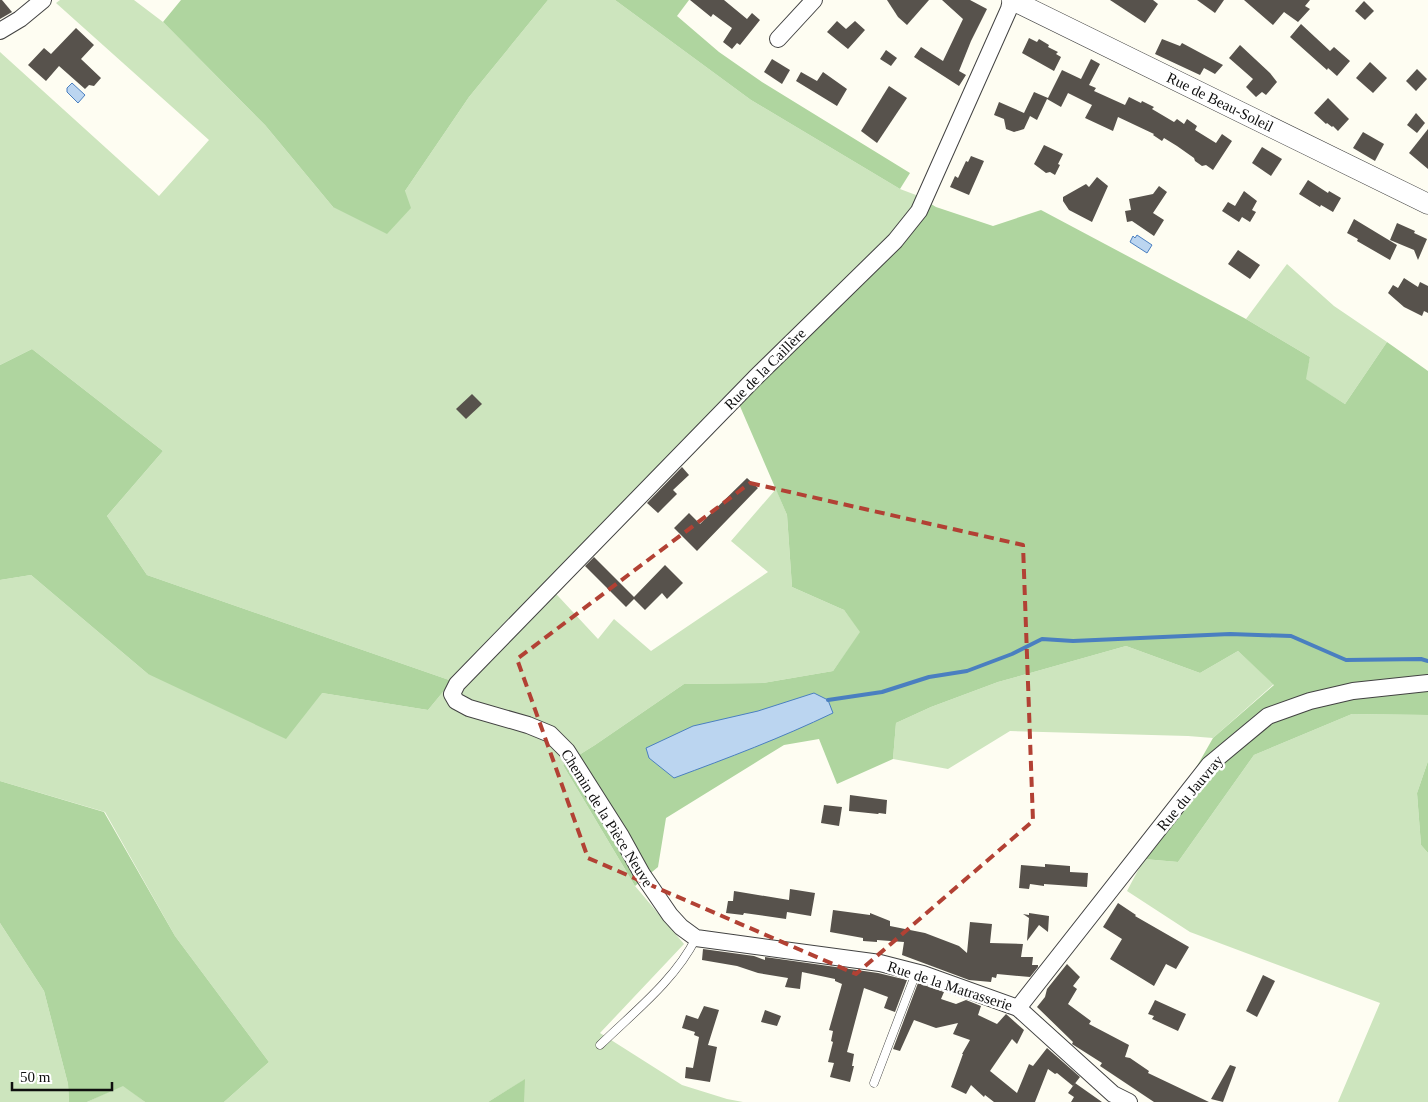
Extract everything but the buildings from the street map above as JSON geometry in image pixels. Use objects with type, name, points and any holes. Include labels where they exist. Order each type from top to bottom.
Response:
[{"type":"street","points":[[0,31],[20,19],[42,0]]},
{"type":"street","points":[[778,39],[814,0]]},
{"type":"street","name":"Rue de Beau-Soleil","points":[[1012,0],[1428,204]]},
{"type":"street","name":"Rue de la Caillère","points":[[452,694],[456,684],[748,385],[895,241],[918,211],[1012,0]]},
{"type":"street","name":"Rue du Jauvray","points":[[1018,1008],[1209,765],[1268,716],[1310,701],[1353,691],[1428,683]]},
{"type":"street","name":"Chemin de la Pièce Neuve","points":[[452,694],[456,701],[468,708],[528,725],[550,734],[567,751],[621,836],[642,874],[670,915],[681,927],[696,938]]},
{"type":"street","name":"Rue de la Matrasserie","points":[[696,938],[880,963],[916,973],[1018,1008],[1114,1098],[1129,1102]]},
{"type":"lane","points":[[600,1045],[661,986],[686,957],[696,938]]},
{"type":"lane","points":[[874,1083],[916,973]]},
{"type":"highlighted area","points":[[750,483],[1023,545],[1033,821],[856,974],[588,858],[517,659]]},
{"type":"green space","points":[[60,0],[134,0],[163,22],[265,125],[333,207],[405,191],[469,97],[548,0],[615,0],[751,100],[900,189],[916,195],[900,233],[546,583],[598,639],[614,619],[651,651],[768,572],[731,541],[776,489],[787,515],[792,587],[844,610],[861,632],[833,671],[763,683],[684,684],[563,765],[635,886],[684,944],[600,1033],[682,1085],[743,1102],[524,1102],[524,1080],[488,1102],[224,1102],[269,1062],[175,936],[105,812],[0,781],[0,580],[31,575],[148,674],[322,693],[428,710],[452,681],[147,575],[107,516],[163,451],[32,349],[0,365],[0,52],[159,196],[209,140],[56,3]]},
{"type":"green space","points":[[181,0],[548,0],[469,97],[405,191],[411,208],[387,234],[333,207],[265,125],[163,22]]},
{"type":"green space","points":[[615,0],[689,0],[677,16],[719,52],[762,82],[910,173],[900,189],[751,100]]},
{"type":"green space","points":[[916,195],[936,207],[993,226],[1041,210],[1246,319],[1310,357],[1306,379],[1345,404],[1387,342],[1428,371],[1428,715],[1352,714],[1254,755],[1178,862],[1144,859],[1213,738],[1274,685],[1238,651],[1200,673],[1126,646],[998,682],[931,707],[896,723],[893,759],[837,784],[819,739],[784,745],[666,818],[658,867],[635,886],[563,765],[684,684],[763,683],[833,671],[860,632],[844,610],[792,587],[787,515],[739,404],[900,233]]},
{"type":"green space","points":[[1287,264],[1334,306],[1387,342],[1345,404],[1305,379],[1310,357],[1246,319]]},
{"type":"green space","points":[[32,349],[163,451],[107,516],[147,575],[452,681],[428,710],[322,693],[286,739],[148,674],[31,575],[0,580],[0,365]]},
{"type":"green space","points":[[1126,646],[1200,673],[1238,651],[1274,684],[1213,738],[1010,731],[948,769],[893,759],[896,723],[931,707],[998,682]]},
{"type":"green space","points":[[1352,714],[1428,715],[1428,761],[1417,793],[1421,845],[1428,853],[1428,1102],[1338,1102],[1380,1003],[1190,932],[1127,891],[1144,859],[1178,862],[1254,755]]},
{"type":"green space","points":[[1428,761],[1428,853],[1421,845],[1417,793]]},
{"type":"green space","points":[[0,781],[104,812],[175,936],[269,1062],[224,1102],[145,1102],[123,1086],[87,1102],[69,1102],[68,1084],[44,991],[0,923]]},
{"type":"green space","points":[[0,923],[44,991],[68,1084],[69,1102],[0,1102]]},
{"type":"green space","points":[[525,1079],[524,1102],[488,1102]]},
{"type":"green space","points":[[123,1085],[145,1102],[87,1102]]},
{"type":"water","points":[[72,83],[85,95],[78,103],[67,92],[67,88]]},
{"type":"water","points":[[1137,235],[1152,245],[1147,253],[1130,242],[1133,236],[1135,238]]},
{"type":"water","points":[[814,693],[828,700],[833,713],[734,755],[674,778],[649,758],[646,748],[693,726],[758,711]]},
{"type":"waterway","points":[[828,700],[882,692],[929,677],[967,671],[1012,654],[1042,639],[1073,641],[1230,634],[1291,636],[1346,660],[1421,659],[1428,661]]}]
